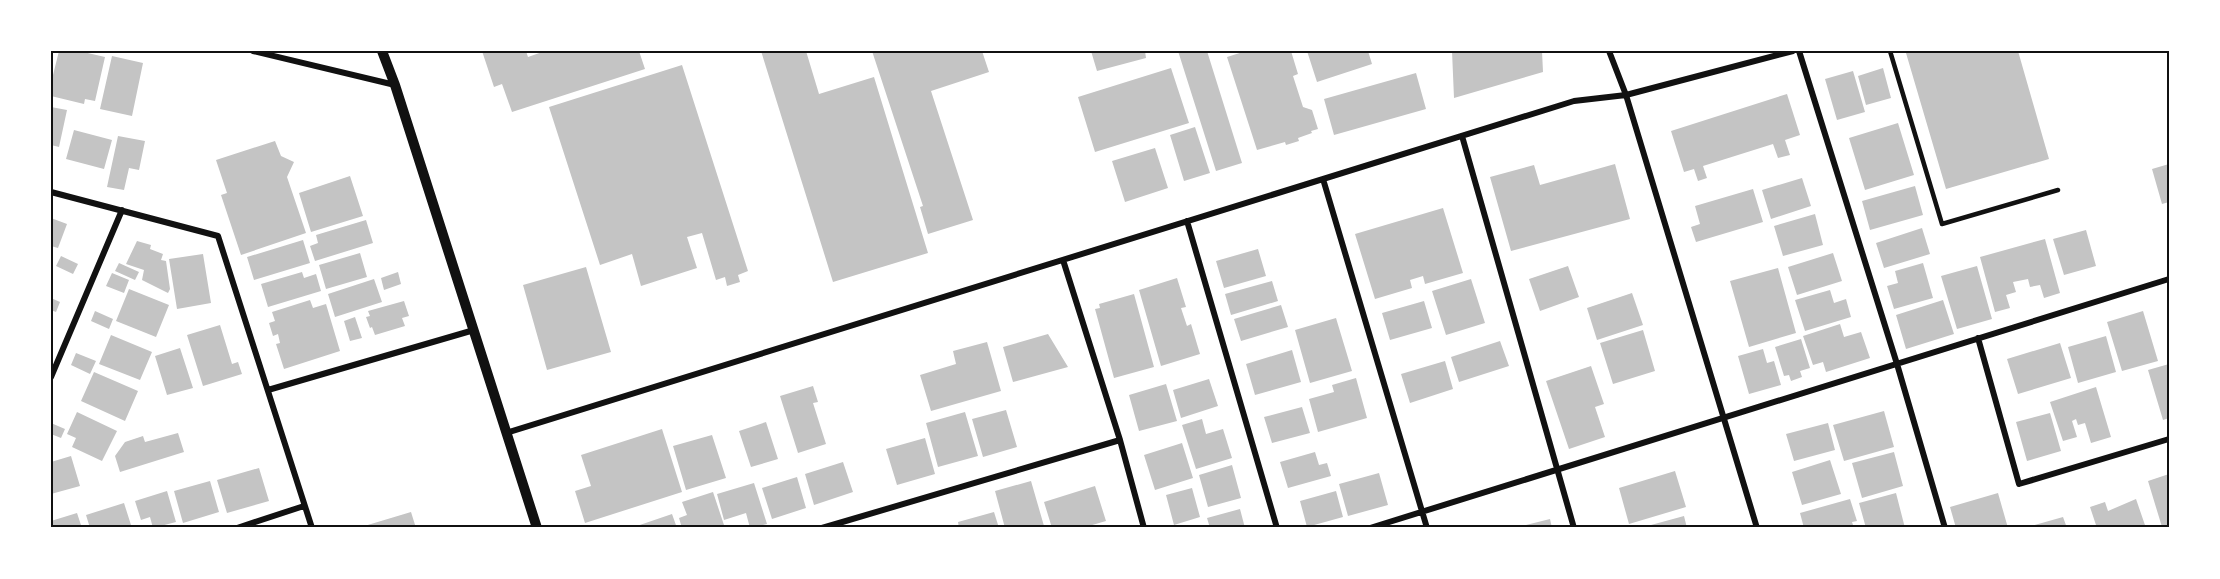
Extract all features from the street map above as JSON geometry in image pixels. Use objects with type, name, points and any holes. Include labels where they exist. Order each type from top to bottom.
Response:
[{"type":"street","points":[[252,51],[395,85]]},
{"type":"street","points":[[382,51],[395,85],[537,528]]},
{"type":"street","points":[[1608,51],[1626,95],[1757,528]]},
{"type":"street","points":[[506,433],[1574,101],[1626,95],[1793,51]]},
{"type":"street","points":[[1799,51],[1946,528]]},
{"type":"street","points":[[1462,136],[1574,528]]},
{"type":"street","points":[[1323,179],[1427,528]]},
{"type":"street","points":[[51,192],[218,237],[312,528]]},
{"type":"street","points":[[51,377],[122,210]]},
{"type":"street","points":[[1187,222],[1277,528]]},
{"type":"street","points":[[1063,260],[1120,440],[1144,528]]},
{"type":"street","points":[[1370,528],[2169,279]]},
{"type":"street","points":[[268,390],[474,330]]},
{"type":"street","points":[[1978,338],[2019,484],[2169,439]]},
{"type":"street","points":[[822,528],[1120,440]]},
{"type":"street","points":[[237,528],[304,506]]},
{"type":"lane","points":[[1890,51],[1942,224],[2058,190]]},
{"type":"building","points":[[59,51],[79,51],[105,57],[95,101],[85,99],[84,104],[51,96],[51,83]]},
{"type":"building","points":[[482,51],[526,51],[528,57],[545,51],[639,51],[645,69],[512,112],[502,84],[494,87]]},
{"type":"building","points":[[761,51],[806,51],[819,94],[874,77],[928,253],[833,282]]},
{"type":"building","points":[[872,51],[982,51],[989,72],[931,91],[973,220],[928,234],[920,207],[923,206]]},
{"type":"building","points":[[1091,51],[1145,51],[1146,58],[1097,71]]},
{"type":"building","points":[[1178,51],[1207,51],[1242,163],[1216,171]]},
{"type":"building","points":[[1246,51],[1291,51],[1298,74],[1293,76],[1303,107],[1312,110],[1318,129],[1298,138],[1299,141],[1286,145],[1285,142],[1257,150],[1227,57]]},
{"type":"building","points":[[1307,51],[1368,51],[1372,64],[1317,82]]},
{"type":"building","points":[[1452,51],[1542,51],[1543,72],[1454,98]]},
{"type":"building","points":[[1914,51],[2018,51],[2049,159],[1946,189],[1906,53]]},
{"type":"building","points":[[112,56],[143,63],[132,116],[100,109]]},
{"type":"building","points":[[682,65],[748,271],[738,275],[740,282],[727,286],[725,277],[716,280],[702,233],[687,237],[697,268],[641,286],[632,254],[600,265],[549,107]]},
{"type":"building","points":[[1171,68],[1189,123],[1095,152],[1078,97]]},
{"type":"building","points":[[1883,68],[1891,98],[1866,105],[1858,76]]},
{"type":"building","points":[[1853,71],[1865,112],[1837,120],[1825,79]]},
{"type":"building","points":[[1416,73],[1426,109],[1334,135],[1324,99]]},
{"type":"building","points":[[1787,94],[1800,135],[1785,140],[1790,155],[1778,158],[1773,144],[1703,166],[1707,178],[1698,181],[1694,169],[1684,172],[1671,131]]},
{"type":"building","points":[[51,107],[67,110],[59,147],[51,145]]},
{"type":"building","points":[[1898,123],[1914,175],[1865,190],[1849,138]]},
{"type":"building","points":[[1195,127],[1210,173],[1184,181],[1170,135]]},
{"type":"building","points":[[74,130],[112,140],[104,169],[66,159]]},
{"type":"building","points":[[118,136],[145,141],[139,170],[129,168],[124,190],[107,187]]},
{"type":"building","points":[[275,141],[281,156],[294,162],[287,177],[306,233],[241,255],[221,195],[227,193],[216,160]]},
{"type":"building","points":[[1155,148],[1168,188],[1125,202],[1112,161]]},
{"type":"building","points":[[1615,164],[1630,219],[1511,251],[1490,177],[1534,165],[1540,185]]},
{"type":"building","points":[[2169,164],[2169,202],[2162,204],[2152,169]]},
{"type":"building","points":[[350,176],[363,216],[311,232],[299,193]]},
{"type":"building","points":[[1802,178],[1811,206],[1771,219],[1762,190]]},
{"type":"building","points":[[1915,186],[1923,215],[1870,230],[1862,201]]},
{"type":"building","points":[[1753,189],[1763,222],[1696,242],[1691,227],[1700,224],[1695,206]]},
{"type":"building","points":[[1443,208],[1463,273],[1425,284],[1423,276],[1410,280],[1412,288],[1375,299],[1355,234]]},
{"type":"building","points":[[1815,214],[1823,245],[1783,256],[1774,226]]},
{"type":"building","points":[[51,218],[67,224],[58,248],[51,246]]},
{"type":"building","points":[[366,220],[373,243],[315,261],[310,246],[318,243],[316,235]]},
{"type":"building","points":[[1922,228],[1930,254],[1884,268],[1876,243]]},
{"type":"building","points":[[2086,230],[2096,266],[2064,275],[2053,239]]},
{"type":"building","points":[[2045,239],[2060,293],[2044,298],[2040,285],[2030,287],[2028,279],[2013,282],[2016,292],[2006,295],[2010,308],[1995,312],[1980,257]]},
{"type":"building","points":[[303,240],[310,263],[254,280],[247,257]]},
{"type":"building","points":[[137,241],[151,245],[150,249],[163,254],[161,260],[166,261],[170,289],[168,293],[142,280],[144,270],[126,264]]},
{"type":"building","points":[[1258,249],[1266,276],[1224,288],[1216,261]]},
{"type":"building","points":[[360,253],[367,277],[326,289],[319,265]]},
{"type":"building","points":[[1833,253],[1842,281],[1797,295],[1788,267]]},
{"type":"building","points":[[203,254],[211,303],[177,309],[169,259]]},
{"type":"building","points":[[61,256],[78,264],[73,274],[56,266]]},
{"type":"building","points":[[119,263],[139,272],[135,280],[115,271]]},
{"type":"building","points":[[1923,263],[1933,298],[1894,309],[1887,286],[1898,283],[1895,271]]},
{"type":"building","points":[[1568,266],[1579,297],[1540,311],[1529,279]]},
{"type":"building","points":[[1977,266],[1992,319],[1957,329],[1941,276]]},
{"type":"building","points":[[586,267],[611,352],[547,370],[523,285]]},
{"type":"building","points":[[1778,268],[1796,333],[1749,347],[1730,281]]},
{"type":"building","points":[[302,272],[304,278],[316,274],[321,291],[268,307],[261,284]]},
{"type":"building","points":[[398,272],[401,284],[384,290],[381,278]]},
{"type":"building","points":[[112,273],[129,280],[124,293],[106,286]]},
{"type":"building","points":[[1177,278],[1186,307],[1181,308],[1187,326],[1191,324],[1200,354],[1161,366],[1139,290]]},
{"type":"building","points":[[374,279],[382,302],[335,317],[328,294]]},
{"type":"building","points":[[1471,279],[1485,323],[1446,335],[1432,291]]},
{"type":"building","points":[[1272,281],[1278,301],[1231,315],[1225,294]]},
{"type":"building","points":[[129,289],[169,305],[156,337],[116,321]]},
{"type":"building","points":[[1830,290],[1834,303],[1846,299],[1851,317],[1805,331],[1795,300]]},
{"type":"building","points":[[1632,293],[1643,325],[1597,340],[1587,308]]},
{"type":"building","points":[[1134,294],[1154,367],[1114,378],[1095,309],[1100,308],[1099,304]]},
{"type":"building","points":[[51,298],[60,302],[56,312],[51,310]]},
{"type":"building","points":[[310,300],[313,308],[326,304],[340,351],[284,369],[276,344],[280,343],[278,334],[273,336],[269,323],[275,321],[272,312]]},
{"type":"building","points":[[1943,300],[1954,334],[1906,349],[1896,315]]},
{"type":"building","points":[[404,301],[409,316],[402,318],[405,326],[375,335],[366,317],[370,316],[368,311]]},
{"type":"building","points":[[1424,301],[1432,328],[1390,340],[1382,313]]},
{"type":"building","points":[[1281,305],[1288,327],[1241,341],[1234,319]]},
{"type":"building","points":[[95,311],[113,319],[109,329],[91,321]]},
{"type":"building","points":[[2143,311],[2158,361],[2122,371],[2107,322]]},
{"type":"building","points":[[355,317],[362,338],[350,341],[344,321]]},
{"type":"building","points":[[1336,318],[1352,371],[1310,383],[1295,330]]},
{"type":"building","points":[[1840,324],[1844,337],[1861,332],[1870,358],[1826,372],[1823,362],[1813,365],[1803,336]]},
{"type":"building","points":[[220,325],[232,364],[238,362],[242,374],[203,386],[187,335]]},
{"type":"building","points":[[1643,330],[1655,371],[1613,384],[1600,343]]},
{"type":"building","points":[[1048,334],[1068,367],[1013,382],[1003,347]]},
{"type":"building","points":[[111,335],[152,352],[140,380],[99,364]]},
{"type":"building","points":[[2106,336],[2116,372],[2078,383],[2068,347]]},
{"type":"building","points":[[1801,339],[1810,368],[1800,371],[1802,377],[1791,381],[1789,375],[1784,376],[1775,347]]},
{"type":"building","points":[[1500,341],[1509,366],[1459,382],[1451,357]]},
{"type":"building","points":[[987,342],[1001,391],[931,411],[920,375],[956,364],[953,351]]},
{"type":"building","points":[[2060,343],[2071,378],[2018,394],[2007,359]]},
{"type":"building","points":[[180,348],[193,388],[167,395],[155,356]]},
{"type":"building","points":[[1763,349],[1767,363],[1774,361],[1781,385],[1749,394],[1738,356]]},
{"type":"building","points":[[1292,350],[1301,382],[1255,395],[1246,364]]},
{"type":"building","points":[[76,353],[96,361],[90,374],[71,365]]},
{"type":"building","points":[[1445,361],[1453,389],[1410,403],[1401,374]]},
{"type":"building","points":[[2169,364],[2169,418],[2163,420],[2148,370]]},
{"type":"building","points":[[1591,366],[1604,404],[1595,407],[1605,437],[1569,449],[1546,381]]},
{"type":"building","points":[[94,372],[138,391],[125,421],[81,401]]},
{"type":"building","points":[[1356,378],[1367,418],[1318,432],[1309,399],[1334,392],[1332,385]]},
{"type":"building","points":[[1209,379],[1218,406],[1181,418],[1173,390]]},
{"type":"building","points":[[1166,384],[1177,421],[1139,431],[1129,395]]},
{"type":"building","points":[[813,386],[818,402],[813,403],[826,444],[798,453],[780,396]]},
{"type":"building","points":[[2096,387],[2111,437],[2091,443],[2085,423],[2078,425],[2076,419],[2072,421],[2077,437],[2063,441],[2050,402]]},
{"type":"building","points":[[1302,407],[1310,433],[1272,443],[1264,417]]},
{"type":"building","points":[[1006,410],[1017,447],[983,457],[972,419]]},
{"type":"building","points":[[1884,411],[1894,447],[1844,461],[1833,425]]},
{"type":"building","points":[[77,412],[117,431],[102,461],[72,447],[76,438],[67,434]]},
{"type":"building","points":[[965,412],[978,456],[938,467],[926,423]]},
{"type":"building","points":[[2050,413],[2061,451],[2027,461],[2016,422]]},
{"type":"building","points":[[1202,419],[1206,434],[1223,429],[1232,458],[1196,469],[1182,425]]},
{"type":"building","points":[[766,422],[778,459],[751,467],[739,431]]},
{"type":"building","points":[[51,423],[65,429],[61,438],[51,434]]},
{"type":"building","points":[[1828,423],[1835,450],[1794,461],[1786,434]]},
{"type":"building","points":[[662,429],[682,492],[585,523],[575,491],[591,486],[581,455]]},
{"type":"building","points":[[178,433],[184,452],[120,472],[115,456],[125,442],[143,436],[145,442]]},
{"type":"building","points":[[712,435],[726,478],[686,490],[673,446]]},
{"type":"building","points":[[925,438],[935,474],[897,485],[886,449]]},
{"type":"building","points":[[1182,443],[1193,478],[1155,490],[1144,455]]},
{"type":"building","points":[[1315,452],[1319,465],[1327,463],[1331,476],[1288,488],[1280,462]]},
{"type":"building","points":[[1894,452],[1903,486],[1862,498],[1852,463]]},
{"type":"building","points":[[71,456],[80,486],[51,494],[51,462]]},
{"type":"building","points":[[1830,460],[1841,494],[1802,505],[1792,472]]},
{"type":"building","points":[[843,462],[853,492],[814,505],[805,474]]},
{"type":"building","points":[[1232,465],[1241,498],[1208,507],[1199,475]]},
{"type":"building","points":[[259,468],[269,501],[227,513],[217,480]]},
{"type":"building","points":[[1675,471],[1686,507],[1629,524],[1619,488]]},
{"type":"building","points":[[1379,473],[1388,505],[1348,516],[1339,484]]},
{"type":"building","points":[[2169,474],[2169,525],[2162,527],[2148,481]]},
{"type":"building","points":[[797,477],[806,508],[772,519],[762,488]]},
{"type":"building","points":[[210,481],[219,512],[183,523],[174,491]]},
{"type":"building","points":[[1031,481],[1044,526],[1005,528],[995,491]]},
{"type":"building","points":[[754,483],[767,524],[750,528],[746,513],[724,520],[717,494]]},
{"type":"building","points":[[1095,486],[1106,521],[1082,528],[1052,528],[1044,502]]},
{"type":"building","points":[[1192,488],[1200,517],[1174,525],[1166,495]]},
{"type":"building","points":[[167,491],[176,522],[153,528],[150,517],[141,520],[135,501]]},
{"type":"building","points":[[1336,491],[1343,517],[1307,527],[1300,501]]},
{"type":"building","points":[[713,492],[725,528],[682,528],[679,518],[687,515],[682,502]]},
{"type":"building","points":[[1896,493],[1905,528],[1866,528],[1859,503]]},
{"type":"building","points":[[1998,493],[2008,528],[1956,528],[1950,507]]},
{"type":"building","points":[[1850,499],[1857,521],[1852,522],[1854,528],[1804,528],[1800,513]]},
{"type":"building","points":[[2136,499],[2146,528],[2097,528],[2090,507],[2105,502],[2108,511]]},
{"type":"building","points":[[124,503],[131,525],[120,528],[90,528],[86,515]]},
{"type":"building","points":[[1240,509],[1245,528],[1210,528],[1207,518]]},
{"type":"building","points":[[411,512],[416,528],[361,528],[361,527]]},
{"type":"building","points":[[994,512],[999,528],[959,528],[958,522]]},
{"type":"building","points":[[77,513],[82,528],[51,528],[51,521]]},
{"type":"building","points":[[672,514],[677,528],[631,528]]},
{"type":"building","points":[[1684,516],[1687,528],[1652,528],[1651,525]]},
{"type":"building","points":[[2063,517],[2067,528],[2028,528],[2028,527]]},
{"type":"building","points":[[1550,519],[1552,528],[1518,528],[1518,527]]}]
